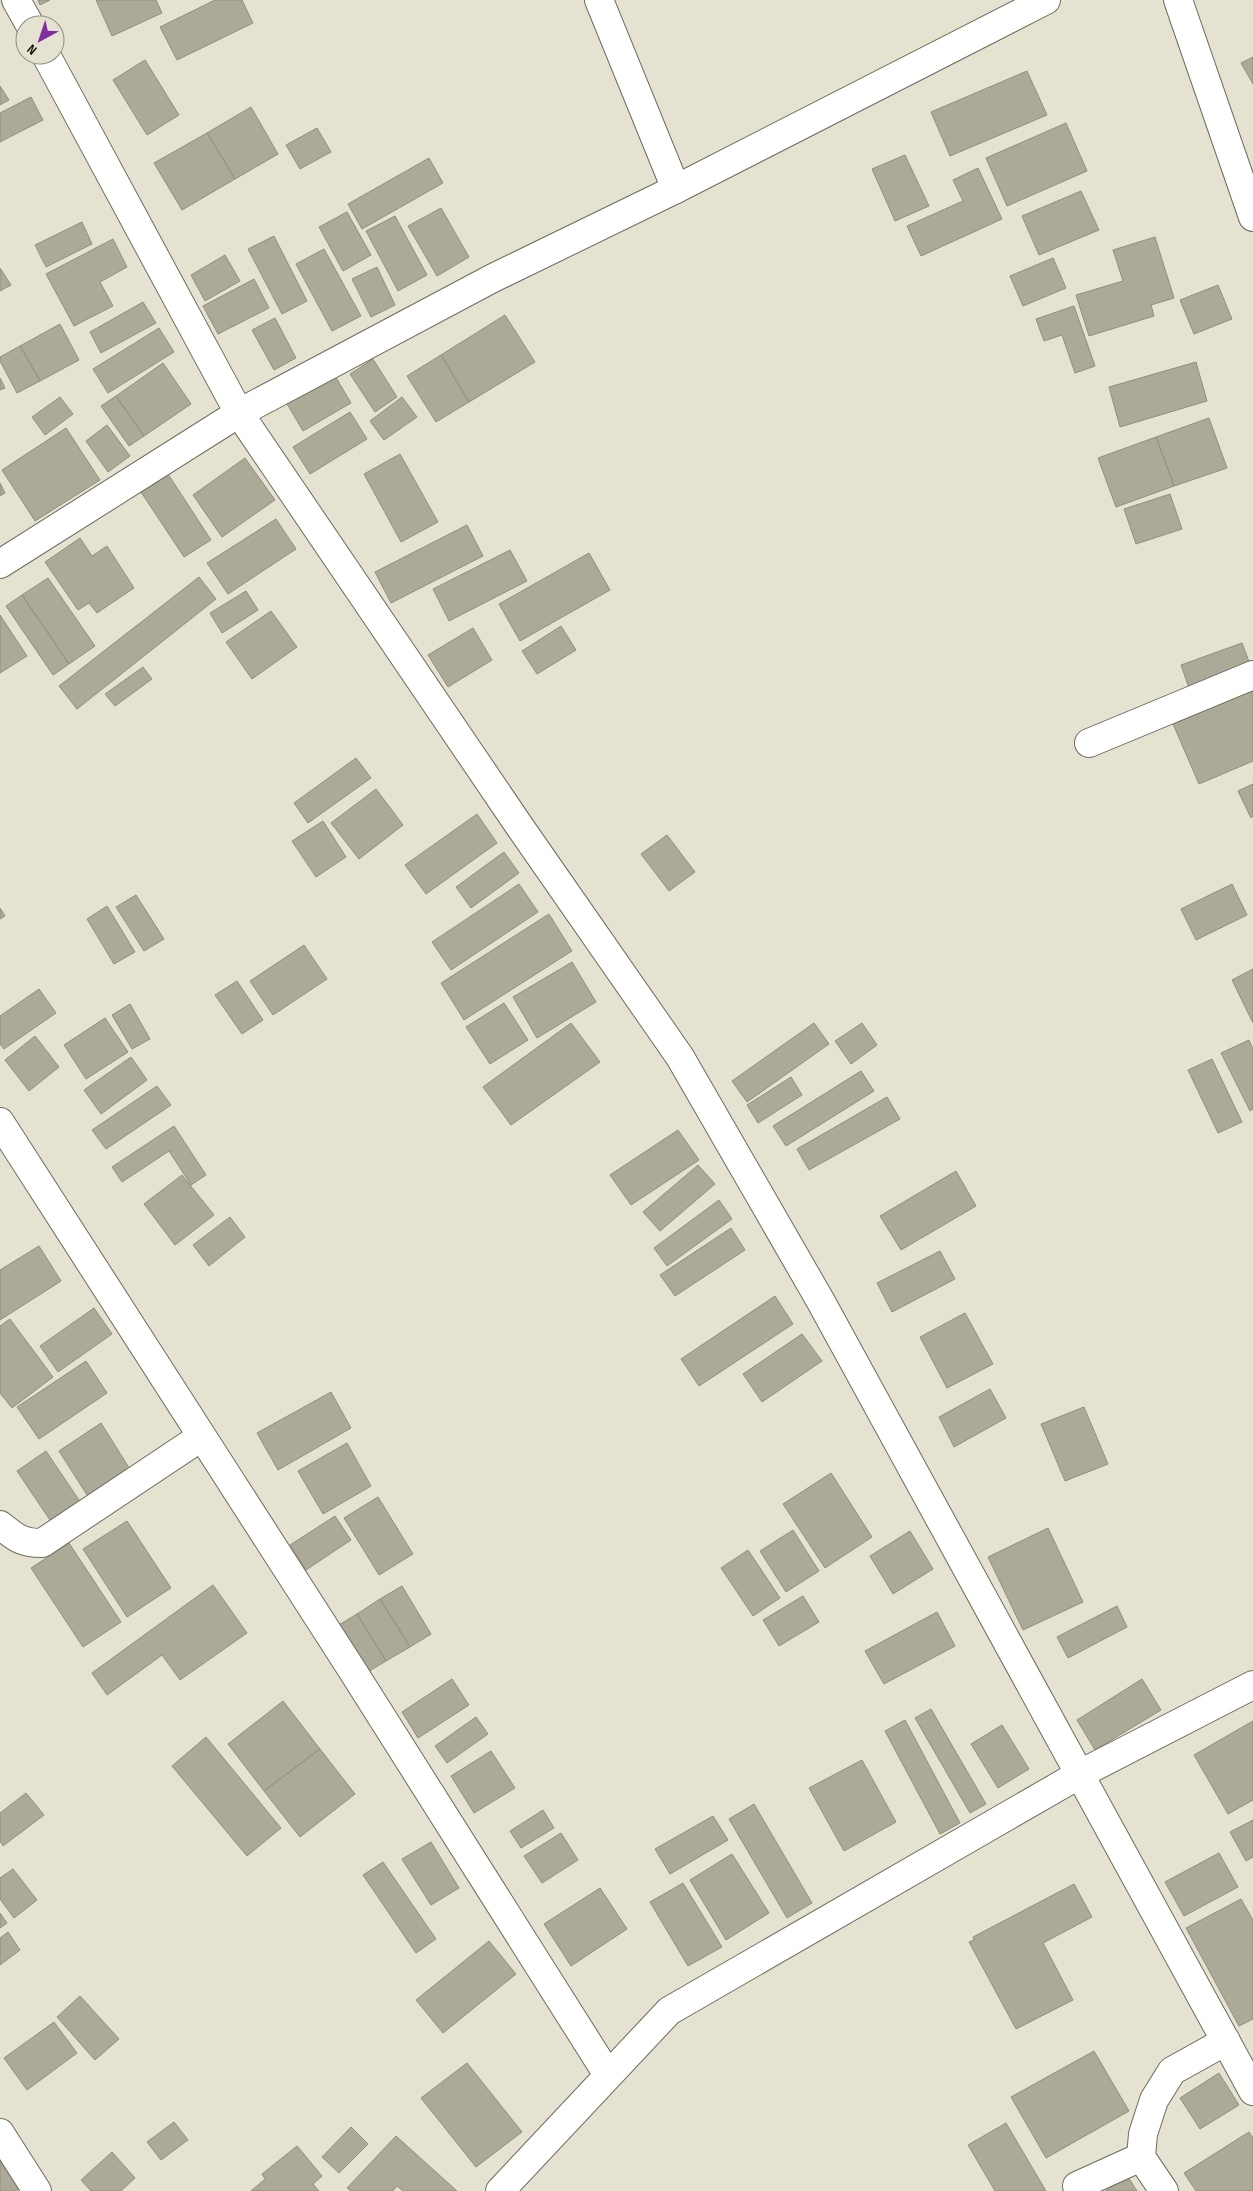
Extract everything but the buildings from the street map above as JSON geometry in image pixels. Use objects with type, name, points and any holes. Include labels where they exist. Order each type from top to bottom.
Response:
[{"type":"street","points":[[16,0],[24,15]]},
{"type":"street","points":[[598,0],[676,188]]},
{"type":"street","points":[[0,564],[239,413],[493,278],[676,188],[1046,0]]},
{"type":"street","points":[[1178,0],[1253,217]]},
{"type":"street","points":[[51,65],[239,413],[520,827],[680,1057],[820,1300],[1253,2090]]},
{"type":"street","points":[[1089,743],[1253,676]]},
{"type":"street","points":[[0,1122],[360,1682],[608,2075]]},
{"type":"street","points":[[0,1525],[14,1537],[27,1544],[42,1543],[201,1437]]},
{"type":"street","points":[[500,2191],[669,2011],[1080,1774],[1253,1686]]},
{"type":"street","points":[[1164,2191],[1141,2157],[1143,2134],[1154,2100],[1172,2071],[1226,2042]]},
{"type":"street","points":[[0,2133],[37,2191]]},
{"type":"street","points":[[1077,2186],[1141,2157]]}]
